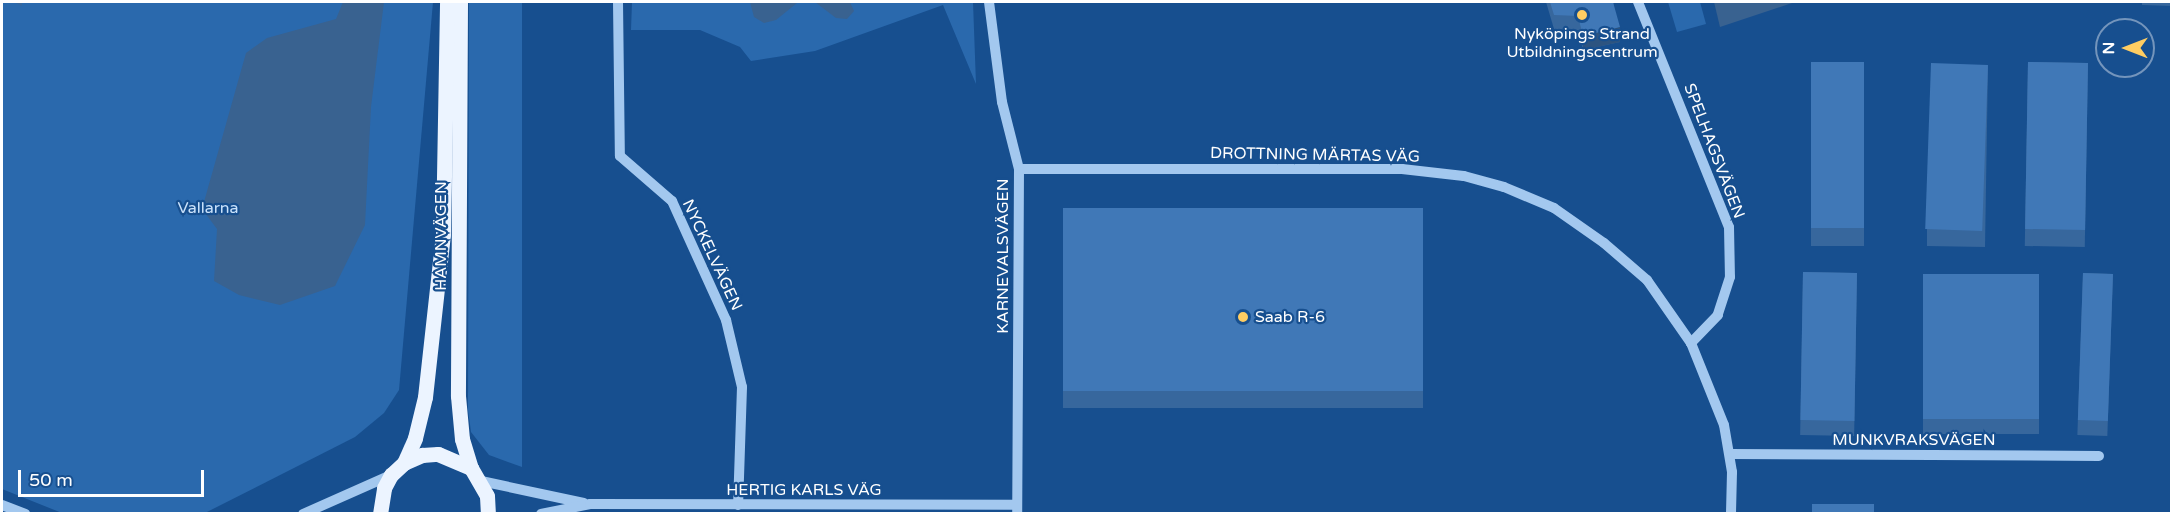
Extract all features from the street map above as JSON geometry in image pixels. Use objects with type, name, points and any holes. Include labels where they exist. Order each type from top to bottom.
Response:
[{"type":"main road","name":"HAMNVÄGEN","points":[[404,464],[415,438],[424,396],[443,234],[447,2]]},
{"type":"main road","name":"HAMNVÄGEN","points":[[460,2],[458,396],[462,439],[471,468]]},
{"type":"main road","points":[[380,513],[384,488],[391,476],[404,464],[422,455],[438,454],[471,468],[481,481],[488,513]]},
{"type":"street","name":"NYCKELVÄGEN","points":[[618,2],[620,156],[672,201],[726,320],[742,387],[738,505]]},
{"type":"street","name":"KARNEVALSVÄGEN","points":[[989,2],[1002,102],[1019,169],[1017,509]]},
{"type":"street","name":"SPELHAGSVÄGEN","points":[[1638,2],[1729,227],[1730,277],[1718,315],[1691,343]]},
{"type":"street","name":"DROTTNING MÄRTAS VÄG","points":[[1019,169],[1402,169],[1464,176],[1554,208],[1604,243],[1647,280],[1691,343]]},
{"type":"street","points":[[1691,343],[1724,425],[1730,454],[1731,513]]},
{"type":"street","name":"MUNKVRAKSVÄGEN","points":[[1730,454],[2099,456]]},
{"type":"street","points":[[303,513],[391,476]]},
{"type":"street","name":"HERTIG KARLS VÄG","points":[[481,481],[590,504]]},
{"type":"street","name":"HERTIG KARLS VÄG","points":[[541,513],[590,504],[1017,509]]},
{"type":"street","points":[[2,505],[26,513]]},
{"type":"green space","name":"Vallarna","points":[[2,2],[433,2],[399,390],[384,413],[355,437],[205,513],[62,513],[2,489]]},
{"type":"green space","points":[[469,2],[522,2],[522,467],[489,455],[471,432],[468,410]]},
{"type":"green space","points":[[632,2],[973,2],[976,84],[943,5],[815,51],[751,61],[740,47],[700,30],[631,30]]},
{"type":"green space","points":[[1668,2],[1700,2],[1706,24],[1677,32]]},
{"type":"shaded area","points":[[343,2],[384,2],[371,107],[365,225],[335,286],[280,305],[239,295],[214,281],[217,229],[202,209],[246,53],[267,38],[336,19]]},
{"type":"shaded area","points":[[750,2],[805,2],[797,3],[776,20],[764,23],[754,17]]},
{"type":"shaded area","points":[[815,2],[850,2],[854,11],[847,19],[836,18]]},
{"type":"shaded area","points":[[1714,2],[1795,2],[1720,27]]},
{"type":"building","points":[[1550,2],[1613,2],[1620,27],[1583,36],[1578,16],[1554,15]]},
{"type":"building","points":[[1811,62],[1864,62],[1864,228],[1811,228]]},
{"type":"building","points":[[2028,62],[2088,63],[2085,230],[2025,229]]},
{"type":"building","points":[[1931,63],[1988,65],[1982,231],[1925,229]]},
{"type":"building","name":"Saab R-6","points":[[1063,208],[1423,208],[1423,391],[1063,391]]},
{"type":"building","points":[[1803,272],[1857,273],[1854,421],[1800,420]]},
{"type":"building","points":[[2083,273],[2113,274],[2108,421],[2078,420]]},
{"type":"building","points":[[1923,274],[2039,274],[2039,419],[1923,419]]},
{"type":"building","points":[[1812,504],[1874,504],[1874,513],[1812,513]]},
{"type":"place","name":"Nyköpings Strand Utbildningscentrum","points":[[1582,15]]},
{"type":"place","name":"Saab R-6","points":[[1243,317]]}]
